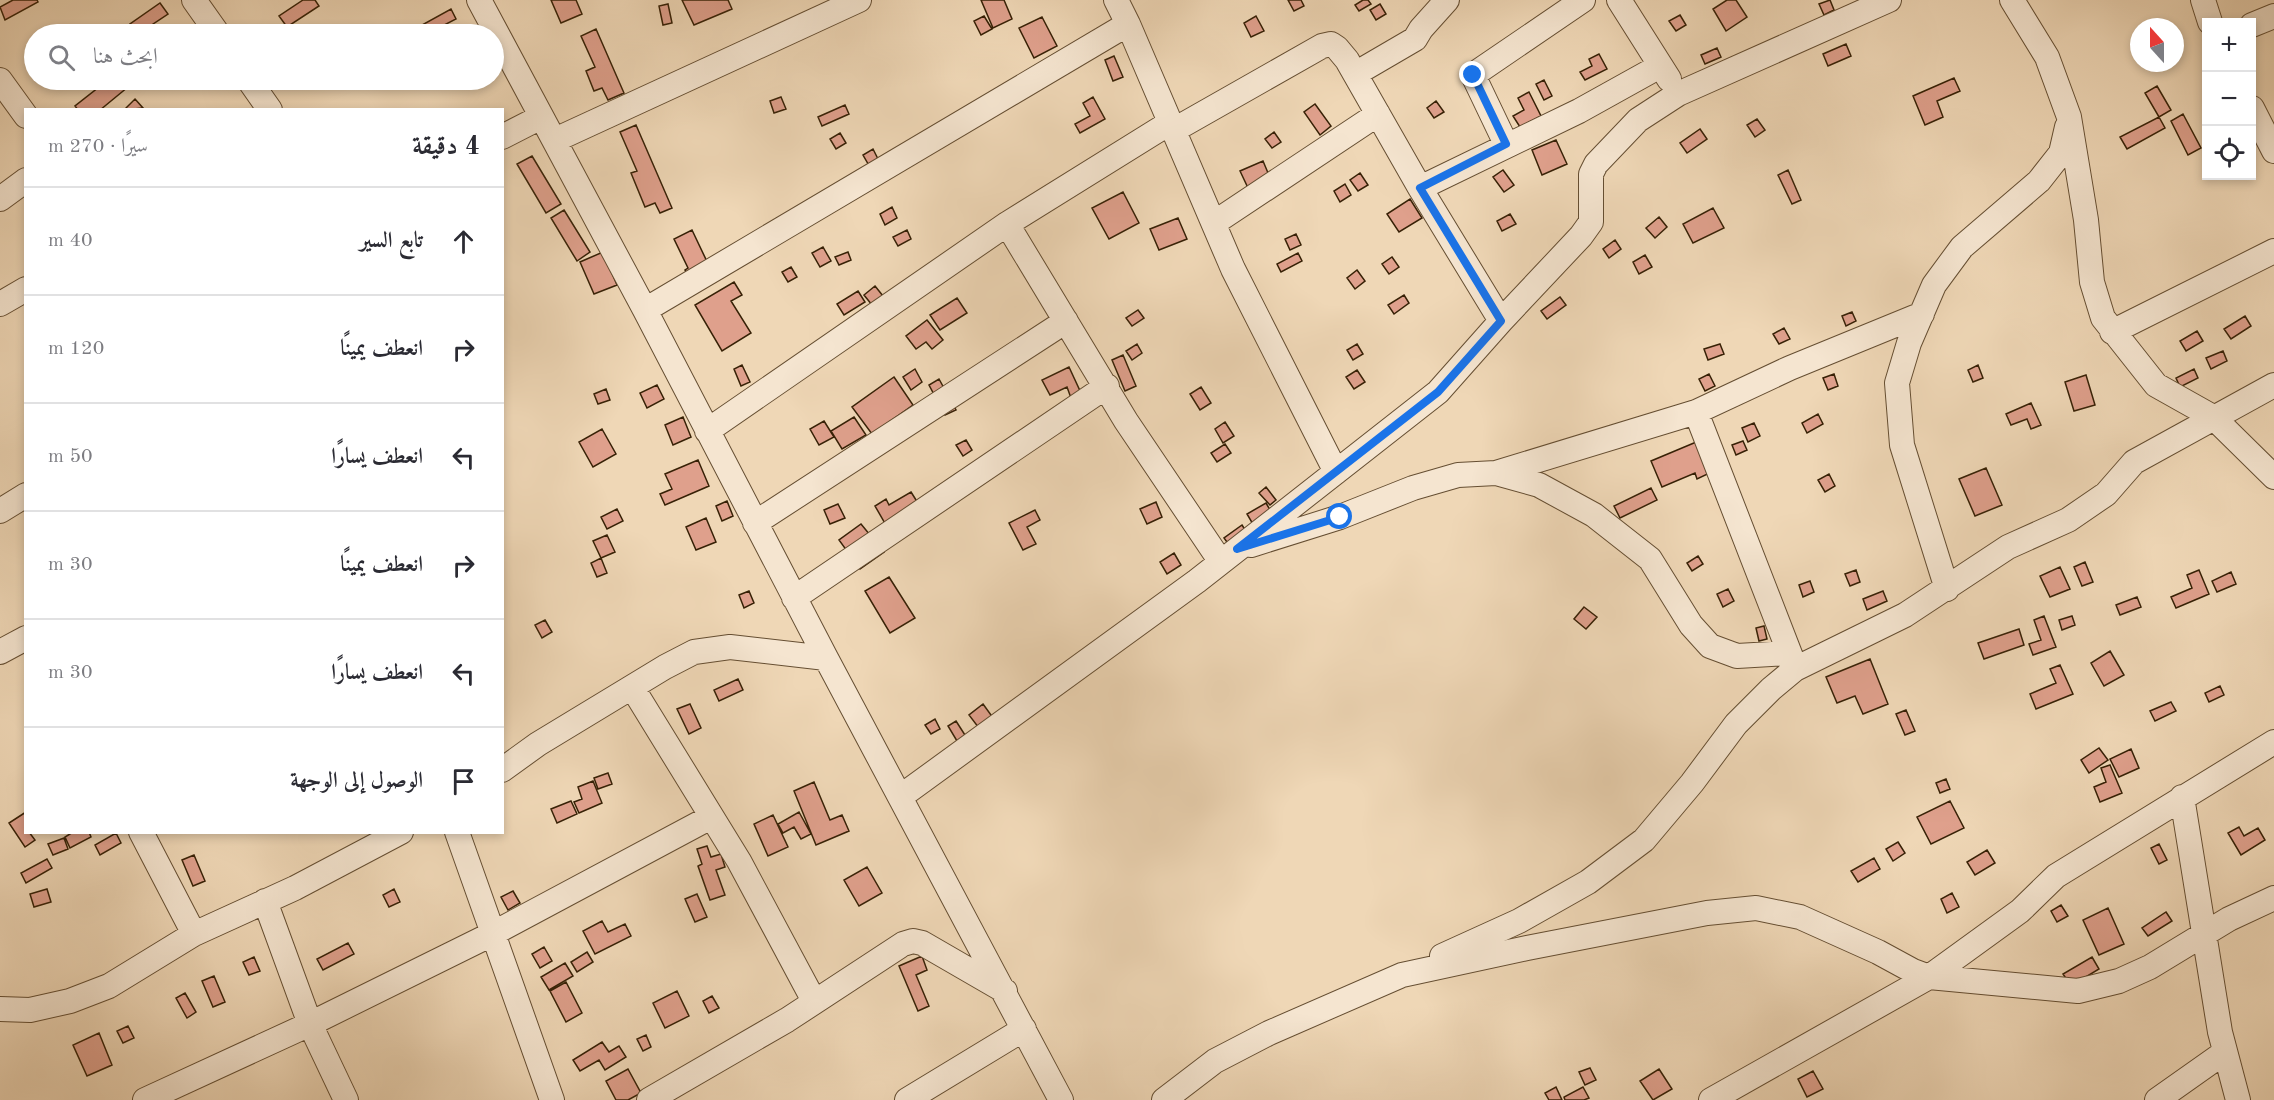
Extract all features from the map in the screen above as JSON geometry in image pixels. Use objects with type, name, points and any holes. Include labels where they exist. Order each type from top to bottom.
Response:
[{"type":"street","points":[[194,0],[211,24]]},
{"type":"street","points":[[555,140],[859,0]]},
{"type":"street","points":[[1116,0],[1233,269],[1336,472]]},
{"type":"street","points":[[1355,74],[1415,39],[1447,0]]},
{"type":"street","points":[[1506,144],[1473,75],[1583,0]]},
{"type":"street","points":[[1619,0],[1678,94]]},
{"type":"street","points":[[900,797],[1229,556],[1438,392],[1581,236],[1591,222],[1591,174],[1596,164],[1638,120],[1678,94],[1889,0]]},
{"type":"street","points":[[2012,0],[2047,57],[2069,117],[2086,220],[2092,282],[2103,318],[2156,385],[2213,417],[2274,477]]},
{"type":"street","points":[[2203,0],[2209,18]]},
{"type":"street","points":[[486,6],[495,24]]},
{"type":"street","points":[[2256,23],[2274,16]]},
{"type":"street","points":[[645,310],[1128,24]]},
{"type":"street","points":[[504,42],[794,598],[1061,1100]]},
{"type":"street","points":[[707,431],[1007,224],[1172,126],[1322,46],[1331,44],[1337,48],[1355,74],[1420,188],[1501,321]]},
{"type":"street","points":[[1420,188],[1506,144],[1579,111],[1660,66]]},
{"type":"street","points":[[0,80],[24,113]]},
{"type":"street","points":[[256,90],[269,108]]},
{"type":"street","points":[[1214,223],[1378,114]]},
{"type":"street","points":[[2256,116],[2274,151]]},
{"type":"street","points":[[504,136],[541,117]]},
{"type":"street","points":[[1947,589],[1902,445],[1897,382],[1909,344],[1934,285],[1962,247],[2039,181],[2061,153],[2069,117]]},
{"type":"street","points":[[0,199],[24,181]]},
{"type":"street","points":[[1007,224],[1107,386],[1126,421],[1229,556]]},
{"type":"street","points":[[2112,332],[2274,251]]},
{"type":"street","points":[[0,304],[24,290]]},
{"type":"street","points":[[1229,556],[1340,517],[1413,488],[1458,475],[1496,473],[1696,412],[1790,368],[1922,314]]},
{"type":"street","points":[[755,523],[1066,321]]},
{"type":"street","points":[[1496,473],[1539,486],[1594,515],[1650,559],[1691,625],[1710,646],[1737,656],[1792,661],[1905,615],[2008,547],[2068,520],[2106,494],[2134,462],[2274,385]]},
{"type":"street","points":[[794,598],[1107,386]]},
{"type":"street","points":[[1696,412],[1792,661]]},
{"type":"street","points":[[0,511],[24,496]]},
{"type":"street","points":[[0,652],[24,639]]},
{"type":"street","points":[[504,769],[538,744],[694,652],[730,647],[826,658]]},
{"type":"street","points":[[1164,1100],[1215,1061],[1251,1042],[1519,921],[1588,882],[1644,840],[1692,783],[1736,724],[1771,689],[1792,661]]},
{"type":"street","points":[[632,687],[739,861],[814,1001]]},
{"type":"street","points":[[1711,1100],[1929,977],[2020,911],[2056,876],[2274,742]]},
{"type":"street","points":[[2182,797],[2220,1032],[2238,1100]]},
{"type":"street","points":[[145,1100],[310,1024],[492,934],[711,817]]},
{"type":"street","points":[[142,834],[194,934]]},
{"type":"street","points":[[0,1009],[30,1011],[70,1001],[99,990],[194,934],[295,888],[397,834]]},
{"type":"street","points":[[457,834],[552,1100]]},
{"type":"street","points":[[1402,975],[1685,918],[1756,908],[1800,917],[1878,952],[1913,972],[1929,977],[2078,991],[2119,981],[2151,967],[2203,934],[2274,898]]},
{"type":"street","points":[[265,901],[310,1024],[346,1100]]},
{"type":"street","points":[[649,1100],[787,1020],[903,944],[913,941],[922,943],[1005,991]]},
{"type":"street","points":[[907,1100],[1024,1029]]},
{"type":"street","points":[[2157,1100],[2225,1052]]},
{"type":"building","points":[[13,0],[37,0],[38,2],[5,20],[0,7]]},
{"type":"building","points":[[303,0],[315,0],[319,6],[292,24],[285,24],[279,16]]},
{"type":"building","points":[[551,0],[576,0],[582,14],[561,23]]},
{"type":"building","points":[[682,0],[728,0],[732,9],[694,25]]},
{"type":"building","points":[[981,0],[1004,0],[1012,19],[993,28]]},
{"type":"building","points":[[1288,0],[1301,0],[1304,6],[1294,11]]},
{"type":"building","points":[[1368,0],[1371,4],[1359,11],[1355,5]]},
{"type":"building","points":[[1727,0],[1736,0],[1747,17],[1726,31],[1713,9]]},
{"type":"building","points":[[1830,0],[1834,10],[1824,15],[1819,4]]},
{"type":"building","points":[[160,3],[168,14],[153,24],[130,24]]},
{"type":"building","points":[[668,4],[672,23],[663,25],[659,6]]},
{"type":"building","points":[[1380,4],[1386,14],[1376,20],[1370,10]]},
{"type":"building","points":[[451,9],[456,19],[446,24],[424,24]]},
{"type":"building","points":[[1680,15],[1686,25],[1676,31],[1669,21]]},
{"type":"building","points":[[984,16],[992,29],[981,35],[974,21]]},
{"type":"building","points":[[1256,16],[1264,31],[1251,37],[1244,23]]},
{"type":"building","points":[[1042,17],[1057,46],[1034,58],[1019,28]]},
{"type":"building","points":[[596,29],[624,93],[608,100],[602,88],[594,91],[586,71],[595,67],[581,36]]},
{"type":"building","points":[[1846,44],[1851,56],[1828,66],[1823,54]]},
{"type":"building","points":[[1717,48],[1721,57],[1705,64],[1701,55]]},
{"type":"building","points":[[1599,54],[1607,69],[1585,80],[1580,72],[1592,66],[1589,59]]},
{"type":"building","points":[[1114,56],[1123,77],[1113,81],[1105,60]]},
{"type":"building","points":[[1954,78],[1960,91],[1937,101],[1943,117],[1925,125],[1913,96]]},
{"type":"building","points":[[1544,80],[1552,96],[1544,100],[1536,84]]},
{"type":"building","points":[[2157,86],[2171,110],[2159,117],[2145,93]]},
{"type":"building","points":[[95,90],[124,90],[102,108],[76,108],[75,106]]},
{"type":"building","points":[[1529,92],[1541,116],[1520,127],[1513,116],[1524,110],[1518,98]]},
{"type":"building","points":[[781,97],[786,109],[774,113],[770,101]]},
{"type":"building","points":[[1093,97],[1105,119],[1080,133],[1075,124],[1090,116],[1083,103]]},
{"type":"building","points":[[135,99],[143,108],[126,108]]},
{"type":"building","points":[[1436,101],[1444,112],[1434,118],[1427,108]]},
{"type":"building","points":[[1315,104],[1331,126],[1320,135],[1304,112]]},
{"type":"building","points":[[845,105],[849,114],[822,126],[818,117]]},
{"type":"building","points":[[2183,114],[2201,148],[2188,155],[2171,121]]},
{"type":"building","points":[[2159,117],[2165,128],[2127,149],[2120,137]]},
{"type":"building","points":[[1757,119],[1765,130],[1755,137],[1747,125]]},
{"type":"building","points":[[636,125],[672,208],[660,213],[655,203],[645,207],[631,173],[637,171],[620,132]]},
{"type":"building","points":[[1700,129],[1707,139],[1687,153],[1680,143]]},
{"type":"building","points":[[1274,132],[1281,142],[1272,148],[1265,139]]},
{"type":"building","points":[[840,133],[846,143],[836,149],[830,139]]},
{"type":"building","points":[[1556,140],[1567,164],[1542,175],[1532,150]]},
{"type":"building","points":[[873,149],[880,163],[871,169],[863,155]]},
{"type":"building","points":[[532,156],[561,204],[546,213],[517,164]]},
{"type":"building","points":[[1263,161],[1271,180],[1249,190],[1240,171]]},
{"type":"building","points":[[1503,170],[1514,185],[1504,192],[1493,177]]},
{"type":"building","points":[[1788,170],[1801,200],[1792,204],[1778,175]]},
{"type":"building","points":[[1360,173],[1368,185],[1358,191],[1350,180]]},
{"type":"building","points":[[1345,184],[1351,195],[1340,202],[1334,191]]},
{"type":"building","points":[[1123,192],[1139,223],[1109,239],[1092,208]]},
{"type":"building","points":[[1410,199],[1422,218],[1399,232],[1387,214]]},
{"type":"building","points":[[892,207],[897,218],[885,225],[880,214]]},
{"type":"building","points":[[1713,208],[1724,228],[1693,243],[1683,224]]},
{"type":"building","points":[[564,210],[590,252],[577,261],[551,218]]},
{"type":"building","points":[[1510,214],[1516,224],[1502,231],[1497,221]]},
{"type":"building","points":[[1659,217],[1667,227],[1655,238],[1646,228]]},
{"type":"building","points":[[1178,218],[1187,239],[1159,250],[1150,229]]},
{"type":"building","points":[[692,230],[711,270],[690,280],[685,270],[688,268],[674,239]]},
{"type":"building","points":[[907,230],[911,239],[898,246],[893,237]]},
{"type":"building","points":[[1296,234],[1301,245],[1290,250],[1285,239]]},
{"type":"building","points":[[1615,240],[1621,249],[1609,258],[1603,249]]},
{"type":"building","points":[[823,247],[831,261],[820,267],[812,253]]},
{"type":"building","points":[[603,252],[617,285],[594,294],[580,262]]},
{"type":"building","points":[[848,252],[851,260],[839,265],[835,257]]},
{"type":"building","points":[[1298,253],[1302,261],[1281,272],[1277,264]]},
{"type":"building","points":[[1645,255],[1652,267],[1639,274],[1633,262]]},
{"type":"building","points":[[1392,257],[1399,267],[1389,274],[1382,264]]},
{"type":"building","points":[[791,267],[797,277],[788,282],[782,272]]},
{"type":"building","points":[[1357,270],[1365,281],[1355,289],[1347,278]]},
{"type":"building","points":[[734,282],[742,295],[731,301],[751,333],[722,351],[695,305]]},
{"type":"building","points":[[875,286],[883,296],[872,305],[864,295]]},
{"type":"building","points":[[858,291],[865,302],[844,315],[837,304]]},
{"type":"building","points":[[1404,295],[1409,303],[1394,314],[1388,305]]},
{"type":"building","points":[[1560,297],[1566,305],[1547,319],[1541,311]]},
{"type":"building","points":[[957,298],[967,313],[940,330],[930,315]]},
{"type":"building","points":[[1138,310],[1144,318],[1132,326],[1126,318]]},
{"type":"building","points":[[1852,312],[1856,321],[1846,326],[1842,316]]},
{"type":"building","points":[[2245,316],[2251,326],[2231,339],[2224,329]]},
{"type":"building","points":[[927,320],[943,340],[932,349],[926,342],[916,349],[906,336]]},
{"type":"building","points":[[1784,328],[1790,339],[1779,344],[1773,334]]},
{"type":"building","points":[[2197,331],[2203,341],[2186,351],[2180,341]]},
{"type":"building","points":[[1137,344],[1142,353],[1132,360],[1126,351]]},
{"type":"building","points":[[1357,344],[1363,354],[1353,360],[1347,350]]},
{"type":"building","points":[[1720,344],[1724,354],[1708,360],[1704,349]]},
{"type":"building","points":[[2223,351],[2227,361],[2211,369],[2206,358]]},
{"type":"building","points":[[1123,355],[1136,386],[1125,391],[1112,360]]},
{"type":"building","points":[[742,365],[750,382],[741,386],[734,369]]},
{"type":"building","points":[[1978,365],[1983,378],[1973,382],[1968,370]]},
{"type":"building","points":[[1069,367],[1081,393],[1071,398],[1067,387],[1050,395],[1042,380]]},
{"type":"building","points":[[915,369],[922,382],[911,390],[903,377]]},
{"type":"building","points":[[2194,369],[2198,378],[2180,387],[2176,378]]},
{"type":"building","points":[[1357,370],[1365,382],[1354,389],[1346,377]]},
{"type":"building","points":[[1709,374],[1715,386],[1705,391],[1699,379]]},
{"type":"building","points":[[1834,374],[1838,386],[1828,390],[1823,378]]},
{"type":"building","points":[[2086,375],[2095,405],[2074,411],[2065,382]]},
{"type":"building","points":[[894,377],[913,405],[872,434],[852,407]]},
{"type":"building","points":[[939,379],[956,410],[945,415],[929,385]]},
{"type":"building","points":[[657,385],[664,399],[647,408],[640,393]]},
{"type":"building","points":[[1201,387],[1211,403],[1200,410],[1190,394]]},
{"type":"building","points":[[606,389],[610,400],[598,404],[594,394]]},
{"type":"building","points":[[2031,403],[2041,425],[2031,429],[2027,419],[2011,425],[2006,414]]},
{"type":"building","points":[[1818,414],[1823,424],[1807,433],[1802,423]]},
{"type":"building","points":[[683,417],[691,437],[673,445],[665,425]]},
{"type":"building","points":[[854,417],[866,435],[842,449],[831,431]]},
{"type":"building","points":[[824,421],[834,437],[819,445],[810,429]]},
{"type":"building","points":[[1225,422],[1234,436],[1223,443],[1215,429]]},
{"type":"building","points":[[1754,423],[1760,436],[1748,442],[1742,428]]},
{"type":"building","points":[[602,429],[616,454],[593,467],[579,442]]},
{"type":"building","points":[[966,440],[972,450],[963,456],[956,445]]},
{"type":"building","points":[[1701,440],[1714,471],[1697,479],[1695,473],[1662,487],[1651,461]]},
{"type":"building","points":[[1743,441],[1747,450],[1736,455],[1732,445]]},
{"type":"building","points":[[1225,444],[1231,453],[1217,462],[1211,453]]},
{"type":"building","points":[[698,460],[709,486],[665,505],[660,494],[672,489],[665,474]]},
{"type":"building","points":[[1986,468],[2002,505],[1975,516],[1959,479]]},
{"type":"building","points":[[1829,474],[1835,486],[1825,492],[1818,480]]},
{"type":"building","points":[[1266,487],[1276,500],[1270,505],[1259,493]]},
{"type":"building","points":[[1651,488],[1657,500],[1620,518],[1614,506]]},
{"type":"building","points":[[911,492],[928,519],[894,539],[875,506],[886,499],[889,505]]},
{"type":"building","points":[[727,501],[733,516],[722,521],[716,506]]},
{"type":"building","points":[[1156,502],[1162,517],[1147,524],[1140,509]]},
{"type":"building","points":[[1266,503],[1273,515],[1254,526],[1247,514]]},
{"type":"building","points":[[838,504],[845,518],[830,524],[824,510]]},
{"type":"building","points":[[617,509],[623,521],[607,529],[601,517]]},
{"type":"building","points":[[1035,510],[1040,520],[1027,527],[1036,544],[1023,550],[1009,523]]},
{"type":"building","points":[[706,518],[716,542],[696,550],[686,527]]},
{"type":"building","points":[[861,524],[884,552],[860,569],[839,540]]},
{"type":"building","points":[[1242,525],[1249,536],[1232,549],[1224,538]]},
{"type":"building","points":[[607,535],[615,552],[601,558],[593,541]]},
{"type":"building","points":[[1174,553],[1181,565],[1167,574],[1160,562]]},
{"type":"building","points":[[1698,556],[1703,564],[1692,571],[1687,563]]},
{"type":"building","points":[[601,558],[607,573],[597,577],[591,563]]},
{"type":"building","points":[[2085,562],[2093,582],[2082,586],[2074,567]]},
{"type":"building","points":[[2060,567],[2070,589],[2050,597],[2040,576]]},
{"type":"building","points":[[1856,570],[1860,582],[1850,586],[1845,574]]},
{"type":"building","points":[[2199,570],[2209,594],[2176,608],[2171,597],[2192,588],[2187,575]]},
{"type":"building","points":[[2231,572],[2236,584],[2217,592],[2212,581]]},
{"type":"building","points":[[889,577],[915,618],[890,633],[865,591]]},
{"type":"building","points":[[1810,581],[1814,592],[1803,597],[1799,585]]},
{"type":"building","points":[[1728,589],[1734,601],[1723,607],[1717,594]]},
{"type":"building","points":[[749,591],[754,603],[744,608],[739,595]]},
{"type":"building","points":[[1883,591],[1887,601],[1867,610],[1863,599]]},
{"type":"building","points":[[2137,597],[2141,607],[2120,615],[2116,605]]},
{"type":"building","points":[[1584,607],[1597,617],[1586,629],[1574,619]]},
{"type":"building","points":[[2044,616],[2056,647],[2033,655],[2029,644],[2041,640],[2034,620]]},
{"type":"building","points":[[2072,616],[2075,625],[2062,630],[2059,620]]},
{"type":"building","points":[[545,620],[552,632],[542,638],[535,625]]},
{"type":"building","points":[[1764,626],[1767,639],[1759,641],[1756,628]]},
{"type":"building","points":[[2019,629],[2024,645],[1984,659],[1978,643]]},
{"type":"building","points":[[2110,651],[2124,675],[2104,686],[2091,663]]},
{"type":"building","points":[[1870,659],[1888,704],[1863,714],[1855,696],[1837,703],[1826,677]]},
{"type":"building","points":[[2060,665],[2073,694],[2036,709],[2030,694],[2056,683],[2050,669]]},
{"type":"building","points":[[738,679],[743,690],[719,701],[714,690]]},
{"type":"building","points":[[2220,686],[2224,695],[2209,702],[2205,693]]},
{"type":"building","points":[[2171,702],[2176,711],[2155,721],[2150,711]]},
{"type":"building","points":[[690,704],[701,728],[689,734],[677,709]]},
{"type":"building","points":[[983,704],[999,726],[985,736],[969,715]]},
{"type":"building","points":[[1906,710],[1915,731],[1905,735],[1896,714]]},
{"type":"building","points":[[935,719],[940,729],[931,734],[925,725]]},
{"type":"building","points":[[956,721],[972,746],[963,751],[948,726]]},
{"type":"building","points":[[2099,748],[2108,760],[2089,773],[2081,760]]},
{"type":"building","points":[[2131,749],[2139,768],[2119,777],[2110,759]]},
{"type":"building","points":[[2110,765],[2122,793],[2100,802],[2094,787],[2106,782],[2101,768]]},
{"type":"building","points":[[608,773],[612,784],[598,789],[594,778]]},
{"type":"building","points":[[1946,779],[1950,789],[1940,793],[1936,783]]},
{"type":"building","points":[[593,781],[602,803],[579,813],[574,802],[582,799],[578,787]]},
{"type":"building","points":[[814,782],[830,820],[842,815],[849,831],[816,845],[794,791]]},
{"type":"building","points":[[571,801],[577,814],[557,823],[551,809]]},
{"type":"building","points":[[1950,801],[1964,828],[1931,844],[1917,817]]},
{"type":"building","points":[[799,812],[811,834],[801,839],[794,827],[783,833],[778,824]]},
{"type":"building","points":[[24,813],[24,834],[30,834],[35,840],[25,847],[9,823]]},
{"type":"building","points":[[773,815],[788,847],[768,856],[754,824]]},
{"type":"building","points":[[2239,827],[2244,836],[2258,828],[2265,840],[2241,855],[2228,833]]},
{"type":"building","points":[[70,834],[90,834],[91,837],[70,848],[65,837]]},
{"type":"building","points":[[114,834],[116,834],[121,843],[100,855],[95,845]]},
{"type":"building","points":[[64,838],[68,849],[53,855],[48,844]]},
{"type":"building","points":[[1898,842],[1905,853],[1893,861],[1886,849]]},
{"type":"building","points":[[2159,844],[2167,860],[2159,864],[2151,848]]},
{"type":"building","points":[[707,846],[711,857],[721,854],[725,867],[716,870],[725,895],[710,900],[698,866],[702,864],[697,849]]},
{"type":"building","points":[[1987,850],[1995,863],[1975,875],[1967,862]]},
{"type":"building","points":[[194,855],[205,881],[193,886],[182,860]]},
{"type":"building","points":[[1874,858],[1880,869],[1858,882],[1851,871]]},
{"type":"building","points":[[47,859],[52,868],[26,883],[21,873]]},
{"type":"building","points":[[867,867],[882,893],[859,906],[844,880]]},
{"type":"building","points":[[47,889],[51,902],[34,907],[30,894]]},
{"type":"building","points":[[394,889],[400,902],[389,907],[383,895]]},
{"type":"building","points":[[513,891],[520,903],[508,910],[501,897]]},
{"type":"building","points":[[1952,893],[1959,907],[1947,913],[1941,899]]},
{"type":"building","points":[[697,894],[707,917],[695,922],[685,899]]},
{"type":"building","points":[[2061,905],[2068,916],[2057,922],[2051,911]]},
{"type":"building","points":[[2108,908],[2124,944],[2099,955],[2083,920]]},
{"type":"building","points":[[2166,912],[2172,921],[2148,936],[2142,928]]},
{"type":"building","points":[[602,921],[608,932],[625,924],[631,936],[595,954],[583,931]]},
{"type":"building","points":[[348,943],[354,954],[323,970],[317,959]]},
{"type":"building","points":[[544,947],[552,961],[540,968],[532,954]]},
{"type":"building","points":[[587,952],[593,962],[577,972],[571,962]]},
{"type":"building","points":[[922,956],[927,970],[916,975],[929,1006],[918,1011],[899,966]]},
{"type":"building","points":[[254,957],[260,971],[249,975],[243,962]]},
{"type":"building","points":[[2092,957],[2099,969],[2071,986],[2063,974]]},
{"type":"building","points":[[565,963],[573,976],[549,990],[541,977]]},
{"type":"building","points":[[214,976],[225,1002],[213,1007],[202,981]]},
{"type":"building","points":[[566,982],[582,1013],[566,1022],[550,991]]},
{"type":"building","points":[[677,991],[689,1016],[665,1028],[653,1003]]},
{"type":"building","points":[[185,993],[196,1012],[187,1018],[176,998]]},
{"type":"building","points":[[712,996],[719,1008],[709,1013],[703,1001]]},
{"type":"building","points":[[128,1026],[134,1038],[123,1043],[117,1031]]},
{"type":"building","points":[[99,1033],[112,1065],[87,1076],[73,1045]]},
{"type":"building","points":[[646,1035],[651,1047],[643,1051],[637,1039]]},
{"type":"building","points":[[602,1042],[609,1052],[619,1046],[626,1057],[605,1070],[599,1060],[580,1071],[573,1060]]},
{"type":"building","points":[[1590,1068],[1596,1080],[1585,1085],[1579,1072]]},
{"type":"building","points":[[628,1069],[641,1093],[628,1100],[616,1100],[606,1081]]},
{"type":"building","points":[[1659,1069],[1672,1089],[1653,1100],[1640,1081]]},
{"type":"building","points":[[1813,1071],[1823,1089],[1807,1097],[1798,1079]]},
{"type":"building","points":[[1556,1087],[1562,1100],[1549,1100],[1545,1093]]},
{"type":"building","points":[[1583,1087],[1589,1098],[1565,1100],[1564,1097]]},
{"type":"route","points":[[1340,517],[1237,549],[1438,392],[1501,321],[1420,188],[1506,144],[1473,75]]}]
